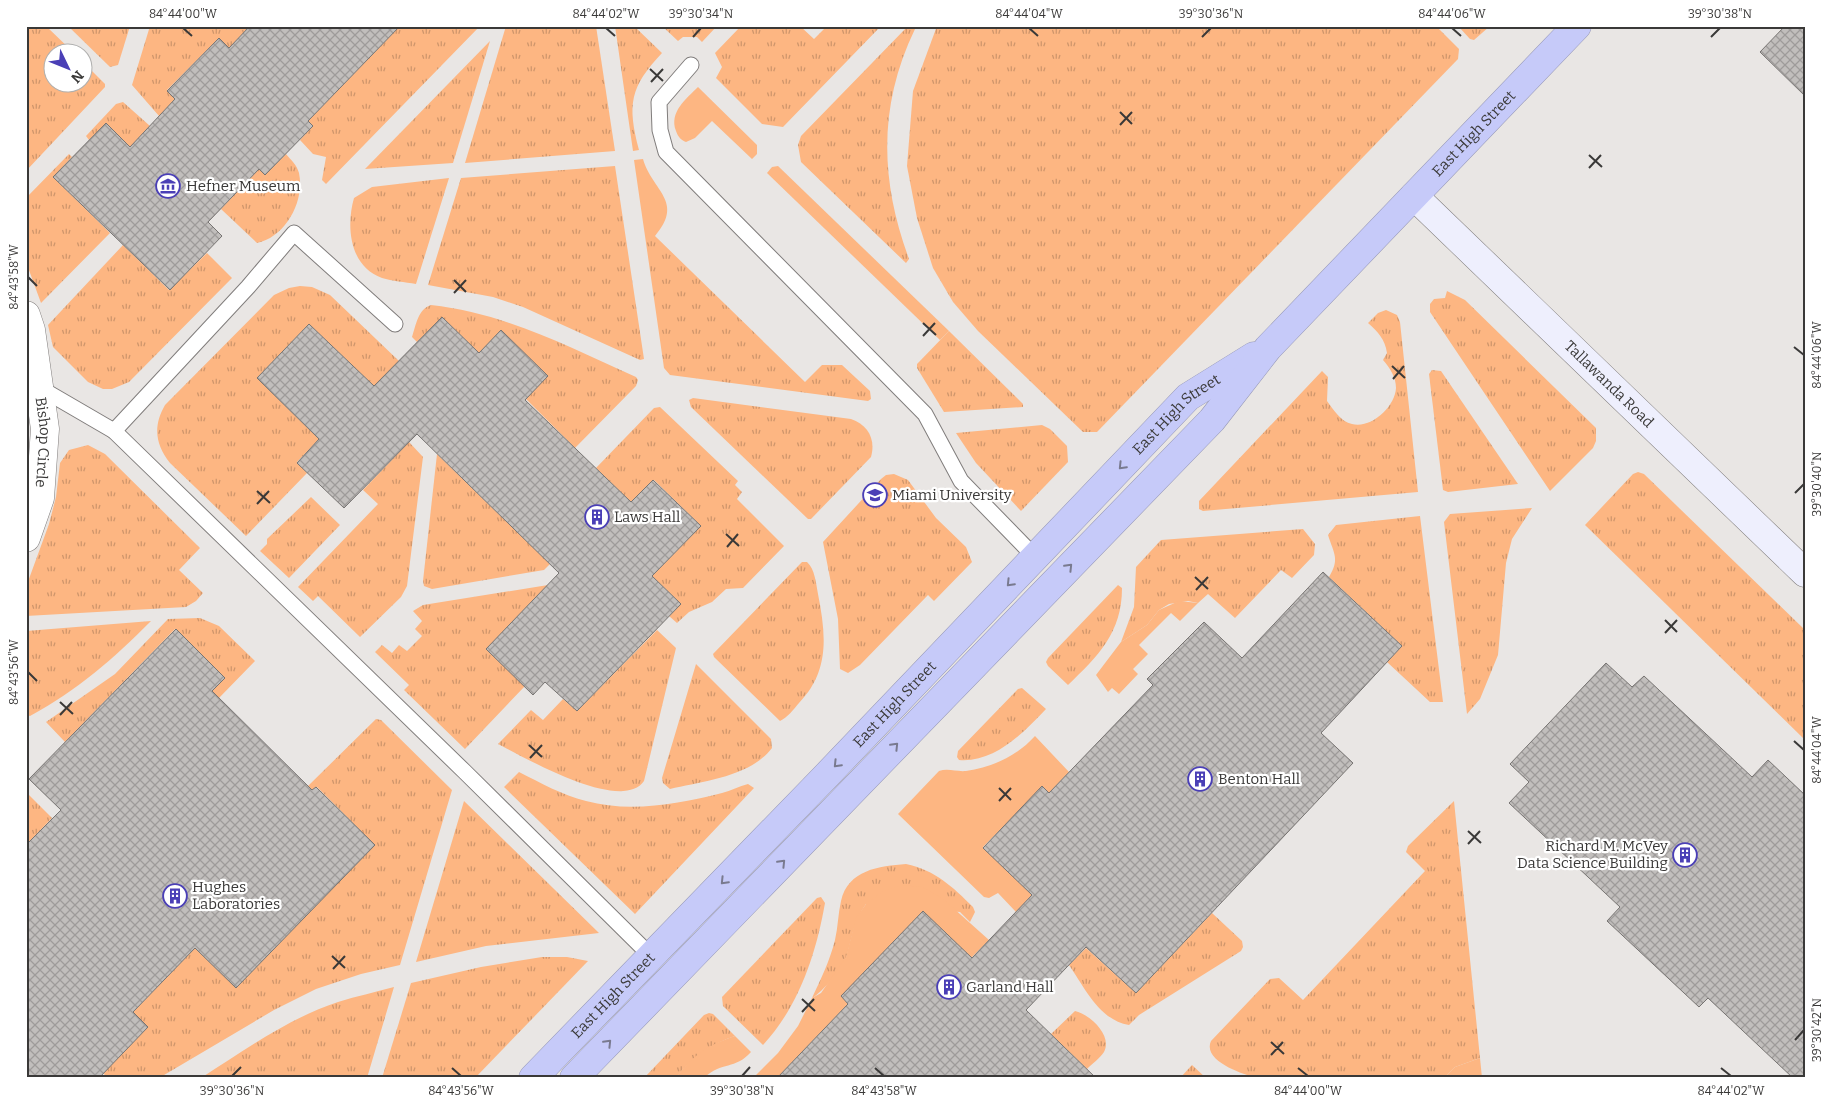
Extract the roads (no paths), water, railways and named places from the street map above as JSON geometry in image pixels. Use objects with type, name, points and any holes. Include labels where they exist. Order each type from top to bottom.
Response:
[{"type":"highway","name":"East High Street","points":[[574,1078],[1212,420],[1268,348],[1577,26]]},
{"type":"highway","name":"East High Street","points":[[534,1078],[1188,397],[1268,348]]},
{"type":"street","name":"Tallawanda Road","points":[[1414,196],[1805,573]]},
{"type":"street","name":"Bishop Circle","points":[[26,315],[31,330],[45,429],[40,498],[26,538]]},
{"type":"lane","points":[[691,65],[659,102],[660,130],[666,152],[925,414],[961,481],[1035,557]]},
{"type":"lane","points":[[114,431],[294,234],[396,324]]},
{"type":"lane","points":[[40,388],[114,431],[465,772],[651,956]]},
{"type":"place","name":"Hefner Museum","points":[[168,186]]},
{"type":"place","name":"Miami University","points":[[875,495]]},
{"type":"place","name":"Laws Hall","points":[[597,517]]},
{"type":"place","name":"Benton Hall","points":[[1200,779]]},
{"type":"place","name":"Richard M. McVey Data Science Building","points":[[1685,855]]},
{"type":"place","name":"Hughes Laboratories","points":[[175,896]]},
{"type":"place","name":"Garland Hall","points":[[949,987]]}]
